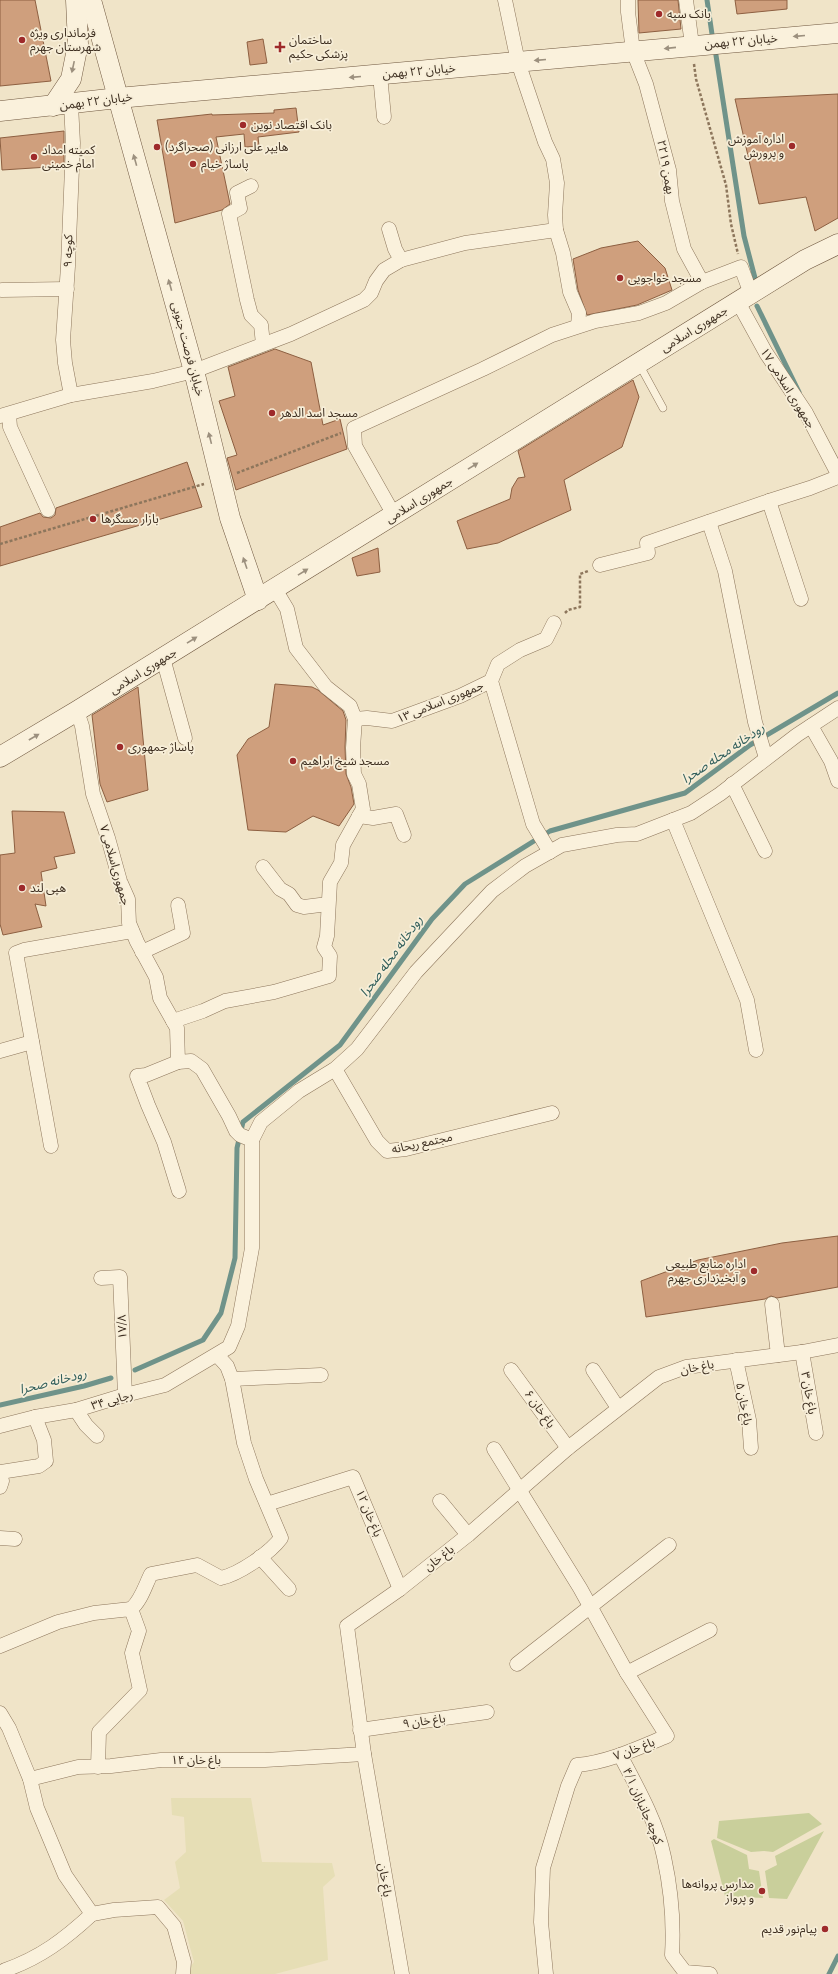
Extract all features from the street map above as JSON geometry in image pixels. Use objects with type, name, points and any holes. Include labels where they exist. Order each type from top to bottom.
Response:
[{"type":"street","points":[[62,106],[71,79],[78,44],[76,0]]},
{"type":"street","name":"خیابان فرصت جنوبی","points":[[91,0],[194,371],[230,518],[258,600]]},
{"type":"street","points":[[505,0],[518,62],[545,142],[553,159],[557,184],[555,215],[556,230],[563,253],[570,292],[579,313],[578,326]]},
{"type":"street","name":"۲۲بهمن ۱۹","points":[[628,0],[628,12],[634,51],[646,84],[668,164],[672,201],[684,249],[702,282]]},
{"type":"street","points":[[686,0],[692,46]]},
{"type":"street","name":"خیابان ۲۲ بهمن","points":[[0,112],[62,106],[118,98],[838,33]]},
{"type":"street","points":[[380,75],[384,117]]},
{"type":"street","name":"کوچه ۹","points":[[62,106],[73,144],[67,289],[63,340],[65,363],[71,396]]},
{"type":"street","points":[[251,186],[237,193],[240,208],[229,214],[246,300],[251,315],[261,325],[263,344]]},
{"type":"street","points":[[389,229],[395,249],[401,260]]},
{"type":"street","points":[[48,510],[4,415],[71,396],[153,381],[194,371],[291,334],[364,300],[371,293],[376,281],[384,270],[401,260],[465,243],[556,230]]},
{"type":"street","name":"جمهوری اسلامی","points":[[0,757],[258,600],[805,260],[838,244]]},
{"type":"street","points":[[394,515],[355,446],[354,428],[483,369],[552,335],[595,321],[639,313],[666,303],[702,282],[741,267]]},
{"type":"street","name":"جمهوری اسلامی ۱۷","points":[[741,267],[744,298],[766,353],[806,413],[838,475]]},
{"type":"street","points":[[2,290],[67,289]]},
{"type":"street","points":[[600,565],[648,553],[647,543],[810,488],[838,475]]},
{"type":"street","points":[[768,501],[801,599]]},
{"type":"street","points":[[709,522],[725,571],[755,722],[766,757]]},
{"type":"street","points":[[173,1021],[203,1011],[225,1001],[274,992],[329,976],[330,956],[324,947],[327,936],[330,882],[341,863],[343,845],[363,809],[359,784],[354,774],[353,748],[355,719],[350,706],[326,687],[296,648],[289,625],[287,609],[275,589]]},
{"type":"street","points":[[550,852],[533,824],[491,681],[498,664],[520,650],[546,639],[554,623]]},
{"type":"street","points":[[163,658],[185,738]]},
{"type":"street","name":"جمهوری اسلامی ۱۳","points":[[355,719],[367,718],[392,721],[460,696],[491,681]]},
{"type":"street","points":[[180,1190],[164,1142],[137,1076],[146,1075],[178,1062],[191,1061],[202,1069],[229,1116],[243,1135],[299,1092],[335,1069],[357,1049],[416,972],[492,892],[525,866],[562,845],[617,835],[637,834],[691,813],[732,784],[766,757],[838,708]]},
{"type":"street","name":"جمهوری‌اسلامی ۷","points":[[77,711],[82,726],[93,794],[108,838],[120,881],[128,898],[129,923],[142,952],[156,977],[160,998],[177,1028],[178,1062]]},
{"type":"street","points":[[811,726],[831,762],[838,781]]},
{"type":"street","points":[[732,784],[765,851]]},
{"type":"street","points":[[359,816],[373,818],[396,814],[404,835]]},
{"type":"street","points":[[673,820],[747,1000],[756,1050]]},
{"type":"street","points":[[263,867],[280,889],[289,894],[297,905],[304,907],[328,904]]},
{"type":"street","points":[[142,952],[183,933],[178,905]]},
{"type":"street","points":[[51,1146],[16,953],[24,950],[132,931]]},
{"type":"street","points":[[0,1052],[32,1042]]},
{"type":"street","name":"مجتمع ریحانه","points":[[335,1069],[377,1142],[388,1151],[406,1149],[552,1113]]},
{"type":"street","name":"رجایی ۳۴","points":[[0,1426],[35,1417],[76,1410],[124,1395],[165,1386],[229,1347],[238,1326],[244,1301],[252,1248],[243,1135]]},
{"type":"street","name":"۱۷/۸","points":[[101,1278],[120,1277],[124,1395]]},
{"type":"street","points":[[772,1304],[778,1355]]},
{"type":"street","name":"باغ خان","points":[[402,1974],[360,1730],[347,1626],[400,1588],[468,1535],[568,1448],[618,1408],[659,1378],[686,1367],[802,1352],[838,1345]]},
{"type":"street","name":"باغ خان ۳","points":[[802,1352],[816,1433]]},
{"type":"street","points":[[0,1646],[58,1622],[94,1613],[131,1609],[138,1603],[142,1591],[151,1574],[197,1565],[221,1578],[240,1570],[276,1545],[281,1538],[256,1479],[244,1443],[232,1379],[228,1366],[217,1355]]},
{"type":"street","name":"باغ خان ۵","points":[[736,1360],[749,1420],[751,1448]]},
{"type":"street","name":"باغ خان ۶","points":[[511,1370],[568,1448]]},
{"type":"street","points":[[593,1370],[618,1408]]},
{"type":"street","points":[[232,1379],[322,1374]]},
{"type":"street","points":[[76,1410],[86,1425],[97,1436]]},
{"type":"street","points":[[0,1487],[2,1481],[0,1473],[39,1466],[46,1461],[44,1440],[35,1417]]},
{"type":"street","name":"باغ خان ۷","points":[[494,1449],[591,1606],[627,1673],[667,1736],[620,1755],[592,1764],[577,1765],[568,1786],[544,1868],[541,1922],[546,1974]]},
{"type":"street","name":"باغ خان ۱۲","points":[[267,1504],[354,1477],[400,1588]]},
{"type":"street","points":[[440,1501],[468,1535]]},
{"type":"street","points":[[0,1538],[15,1539]]},
{"type":"street","points":[[517,1664],[669,1546]]},
{"type":"street","points":[[260,1556],[289,1589]]},
{"type":"street","points":[[98,1766],[99,1732],[140,1690],[132,1653],[139,1631],[131,1609]]},
{"type":"street","points":[[627,1673],[710,1630]]},
{"type":"street","name":"باغ خان ۹","points":[[360,1730],[487,1712]]},
{"type":"street","points":[[0,1713],[9,1728],[30,1779],[37,1808],[65,1875],[92,1914]]},
{"type":"street","name":"باغ خان ۱۴","points":[[30,1779],[78,1767],[161,1760],[265,1760],[364,1754]]},
{"type":"street","name":"کوچه جانبازان ۴/۱","points":[[620,1755],[641,1796],[664,1856],[674,1932],[672,1955],[676,1968],[685,1972],[710,1974]]},
{"type":"street","points":[[5,1970],[27,1963],[71,1934],[92,1914],[114,1910],[158,1907],[174,1926],[184,1962],[183,1974]]},
{"type":"lane","points":[[639,363],[663,408]]},
{"type":"path","points":[[692,46],[696,78],[726,185],[731,224],[741,267]]},
{"type":"path","points":[[0,544],[220,479],[356,427]]},
{"type":"path","points":[[554,623],[568,610],[580,607],[580,574],[600,565]]},
{"type":"shaded area","points":[[171,1798],[251,1798],[262,1862],[332,1863],[335,1876],[323,1887],[328,1960],[275,1974],[185,1974],[194,1962],[183,1921],[164,1900],[180,1888],[175,1862],[186,1852],[184,1817],[172,1815]]},
{"type":"green space","points":[[809,1813],[822,1824],[773,1852],[751,1852],[717,1838],[719,1821]]},
{"type":"green space","points":[[824,1831],[787,1899],[769,1898],[765,1871],[777,1865],[775,1856]]},
{"type":"green space","points":[[714,1839],[747,1855],[749,1869],[759,1871],[763,1898],[725,1896],[711,1841]]},
{"type":"building","name":"فرمانداری ویژه شهرستان جهرم","points":[[0,0],[35,0],[51,81],[0,86]]},
{"type":"building","name":"بانک سپه","points":[[638,0],[678,0],[681,29],[639,33]]},
{"type":"building","points":[[735,0],[787,0],[787,9],[737,14]]},
{"type":"building","points":[[263,39],[267,63],[250,65],[247,42]]},
{"type":"building","name":"اداره آموزش و پرورش","points":[[838,94],[838,218],[815,231],[806,197],[759,204],[735,99]]},
{"type":"building","name":"پاساژ خیام","points":[[296,108],[299,132],[258,137],[259,146],[245,147],[244,134],[216,137],[230,204],[222,210],[175,223],[157,120],[212,114],[274,113],[274,110]]},
{"type":"building","name":"کمیته امداد امام خمینی","points":[[64,131],[64,166],[2,170],[0,138]]},
{"type":"building","name":"مسجد خواجویی","points":[[638,241],[665,268],[672,290],[637,305],[587,315],[578,290],[573,259],[601,248]]},
{"type":"building","name":"مسجد اسد الدهر","points":[[275,349],[311,362],[323,425],[340,419],[347,449],[236,490],[227,458],[237,455],[219,401],[235,396],[228,367]]},
{"type":"building","points":[[633,380],[639,397],[622,447],[564,480],[571,510],[498,543],[467,549],[457,521],[510,499],[512,488],[518,478],[525,477],[518,451]]},
{"type":"building","name":"بازار مسگرها","points":[[187,462],[202,507],[0,566],[0,527],[40,513],[43,517],[51,518],[55,515],[56,508]]},
{"type":"building","points":[[378,548],[380,572],[357,576],[352,558]]},
{"type":"building","name":"مسجد شیخ ابراهیم","points":[[275,684],[312,687],[318,690],[343,711],[346,720],[346,774],[351,787],[354,804],[339,826],[313,816],[286,832],[248,830],[237,755],[248,739],[269,727]]},
{"type":"building","name":"پاساژ جمهوری","points":[[138,687],[148,790],[107,802],[100,784],[92,715]]},
{"type":"building","name":"هپی لند","points":[[12,811],[64,812],[75,853],[54,857],[57,868],[41,872],[46,906],[35,904],[42,927],[3,935],[0,924],[0,855],[15,853]]},
{"type":"building","name":"اداره منابع طبیعی و آبخیزداری جهرم","points":[[838,1236],[838,1287],[777,1298],[771,1296],[765,1299],[646,1317],[641,1281],[698,1260],[782,1243]]},
{"type":"waterway","points":[[707,0],[713,41]]},
{"type":"waterway","points":[[715,49],[744,236],[755,278]]},
{"type":"waterway","points":[[757,306],[799,392]]},
{"type":"waterway","name":"رودخانه محله صحرا","points":[[135,1370],[203,1340],[221,1313],[235,1258],[237,1148],[243,1122],[340,1045],[432,919],[465,884],[550,831],[685,793],[750,745],[838,693]]},
{"type":"waterway","name":"رودخانه صحرا","points":[[0,1405],[84,1386],[111,1378]]},
{"type":"waterway","points":[[829,1974],[838,1956]]},
{"type":"place","name":"بانک سپه","points":[[659,14]]},
{"type":"place","name":"فرمانداری ویژه شهرستان جهرم","points":[[22,40]]},
{"type":"place","name":"ساختمان پزشکی حکیم","points":[[280,47]]},
{"type":"place","name":"بانک اقتصاد نوین","points":[[243,125]]},
{"type":"place","name":"اداره آموزش و پرورش","points":[[792,146]]},
{"type":"place","name":"هایپر علی ارزانی (صحراگرد)","points":[[157,147]]},
{"type":"place","name":"کمیته امداد امام خمینی","points":[[34,157]]},
{"type":"place","name":"پاساژ خیام","points":[[193,164]]},
{"type":"place","name":"مسجد خواجویی","points":[[620,278]]},
{"type":"place","name":"مسجد اسد الدهر","points":[[272,413]]},
{"type":"place","name":"بازار مسگرها","points":[[93,519]]},
{"type":"place","name":"پاساژ جمهوری","points":[[120,747]]},
{"type":"place","name":"مسجد شیخ ابراهیم","points":[[293,761]]},
{"type":"place","name":"هپی لند","points":[[22,888]]},
{"type":"place","name":"اداره منابع طبیعی و آبخیزداری جهرم","points":[[754,1271]]},
{"type":"place","name":"مدارس پروانه‌ها و پرواز","points":[[762,1891]]},
{"type":"place","name":"پیام‌نور قدیم","points":[[825,1929]]}]
